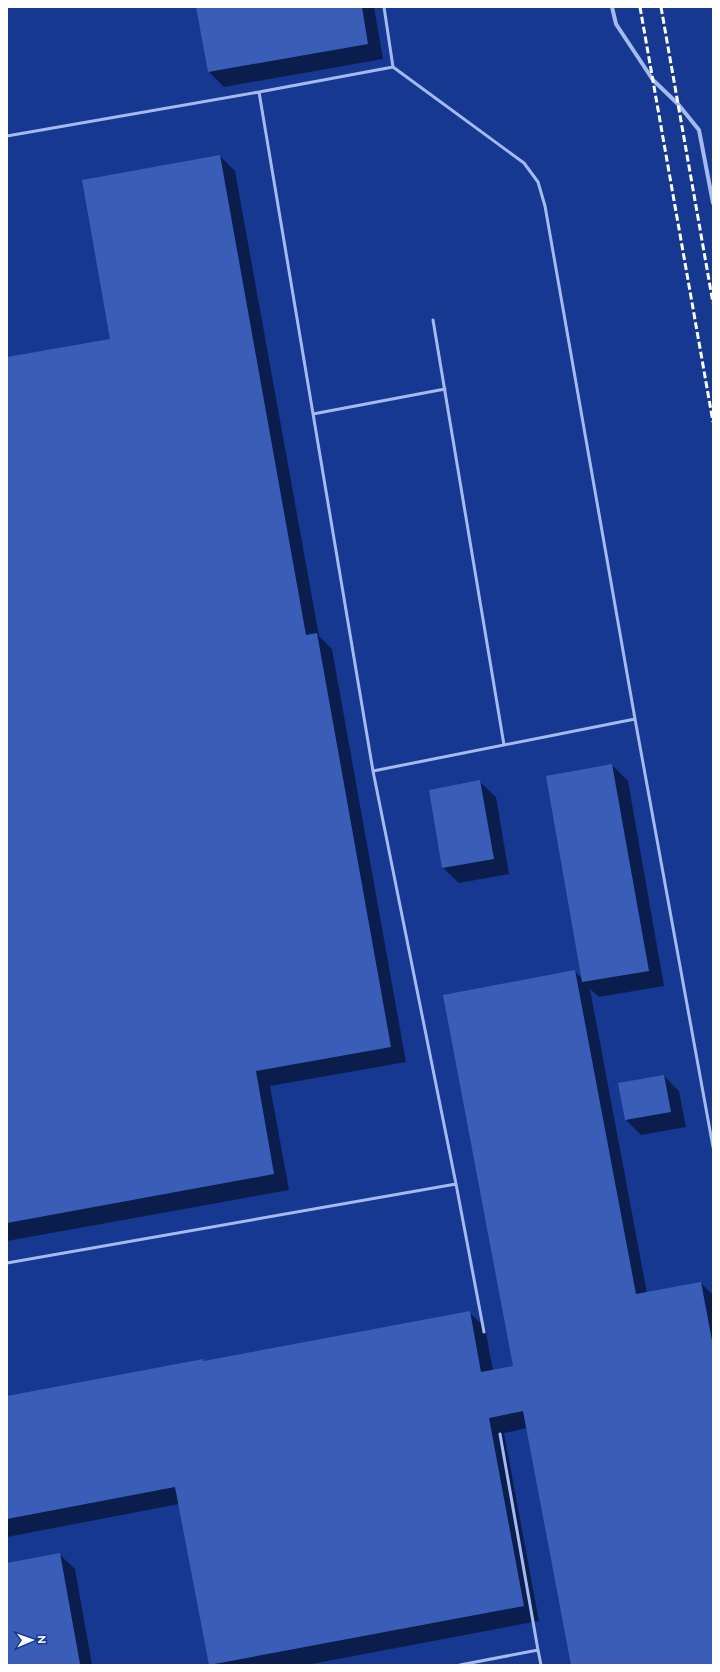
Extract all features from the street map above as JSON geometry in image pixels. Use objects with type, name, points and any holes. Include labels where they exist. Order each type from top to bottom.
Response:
[{"type":"street","points":[[612,7],[616,24],[653,80],[678,104],[699,130],[713,204]]},
{"type":"lane","points":[[384,7],[393,67],[524,163],[538,182],[545,206],[635,719],[713,1148]]},
{"type":"lane","points":[[7,136],[393,67]]},
{"type":"lane","points":[[259,92],[373,770],[456,1184],[484,1332]]},
{"type":"lane","points":[[433,320],[504,745]]},
{"type":"lane","points":[[313,414],[445,389]]},
{"type":"lane","points":[[373,770],[635,719]]},
{"type":"lane","points":[[7,1263],[456,1184]]},
{"type":"lane","points":[[500,1434],[541,1665]]},
{"type":"lane","points":[[460,1665],[538,1650]]},
{"type":"building","points":[[196,7],[362,7],[368,44],[208,72]]},
{"type":"building","points":[[220,155],[306,635],[317,633],[391,1047],[256,1071],[274,1174],[7,1223],[7,357],[110,339],[82,180]]},
{"type":"building","points":[[612,764],[649,971],[582,982],[546,776]]},
{"type":"building","points":[[480,780],[494,859],[442,868],[429,790]]},
{"type":"building","points":[[575,970],[636,1294],[701,1282],[713,1346],[713,1665],[571,1665],[523,1411],[489,1418],[524,1606],[209,1665],[175,1487],[7,1519],[7,1396],[470,1311],[481,1372],[513,1366],[443,995]]},
{"type":"building","points":[[664,1075],[671,1112],[625,1120],[618,1083]]},
{"type":"building","points":[[60,1553],[80,1664],[7,1665],[7,1563]]},
{"type":"railway","points":[[640,7],[713,422]]},
{"type":"railway","points":[[661,7],[713,303]]}]
